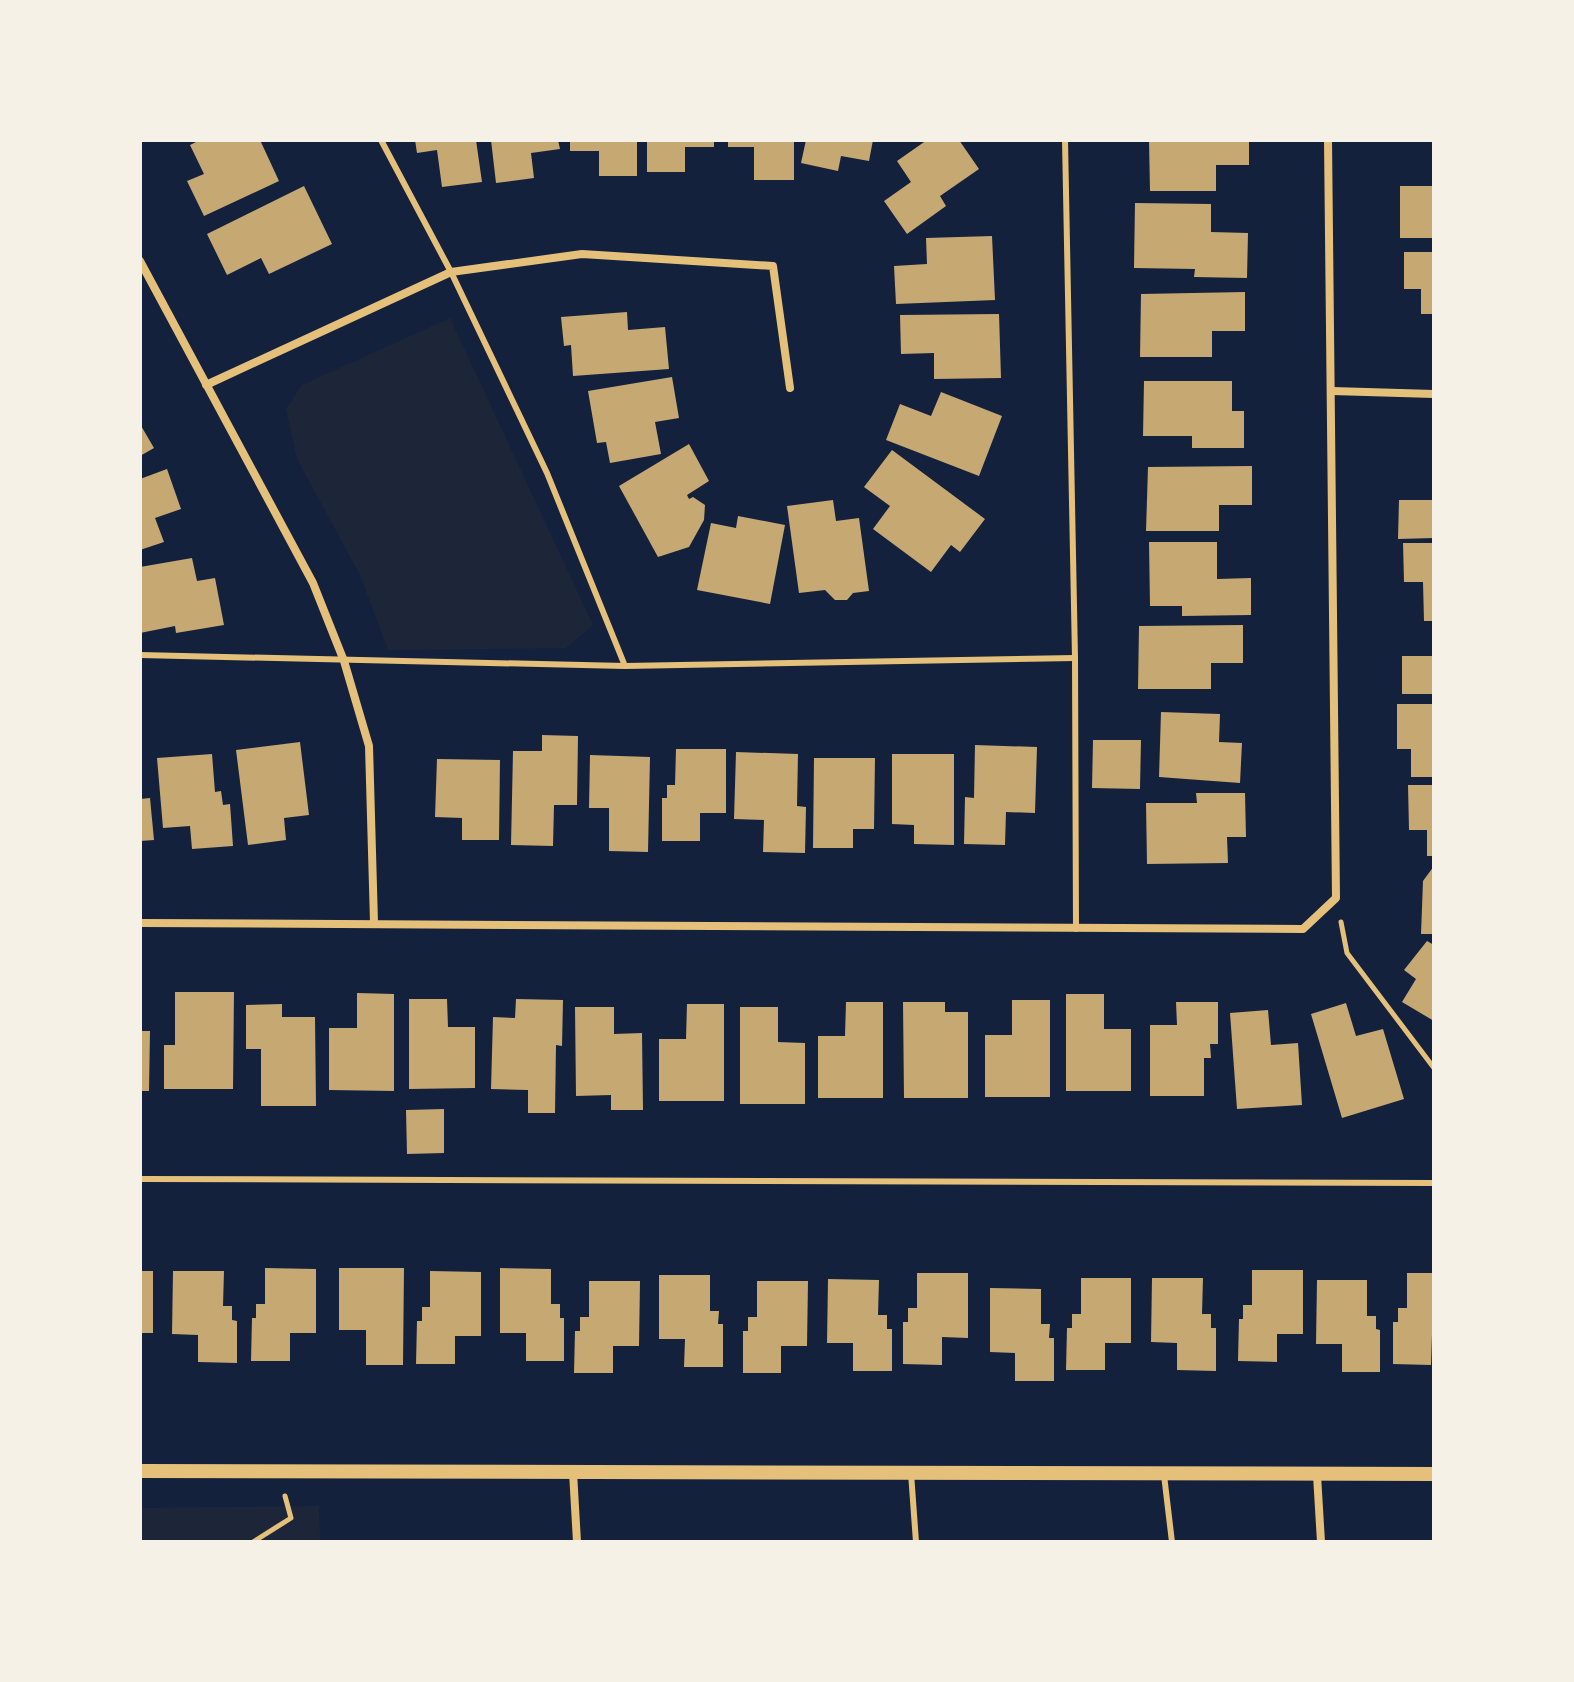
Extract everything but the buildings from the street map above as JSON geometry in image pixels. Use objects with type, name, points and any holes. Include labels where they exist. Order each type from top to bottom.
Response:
[{"type":"street","points":[[140,923],[1303,929],[1336,898],[1328,140]]},
{"type":"street","points":[[206,385],[451,272],[582,254],[773,266],[790,388]]},
{"type":"street","points":[[140,261],[313,583],[344,661],[369,746],[374,922]]},
{"type":"street","points":[[1332,391],[1434,394]]},
{"type":"street","points":[[140,1471],[1434,1474]]},
{"type":"street","points":[[573,1472],[577,1542]]},
{"type":"street","points":[[1317,1475],[1321,1542]]},
{"type":"lane","points":[[381,140],[451,272],[547,473],[625,666]]},
{"type":"lane","points":[[1065,140],[1075,658],[1076,929]]},
{"type":"lane","points":[[140,655],[625,666],[1075,658]]},
{"type":"lane","points":[[140,1179],[1434,1183]]},
{"type":"lane","points":[[911,1473],[916,1542]]},
{"type":"lane","points":[[1164,1475],[1172,1542]]},
{"type":"path","points":[[1336,898],[1347,953],[1434,1068]]},
{"type":"path","points":[[253,1542],[291,1518],[279,1472]]},
{"type":"shaded area","points":[[450,318],[593,625],[566,648],[388,650],[360,575],[297,459],[286,409],[302,385]]},
{"type":"shaded area","points":[[319,1506],[320,1542],[140,1542],[140,1508]]}]
